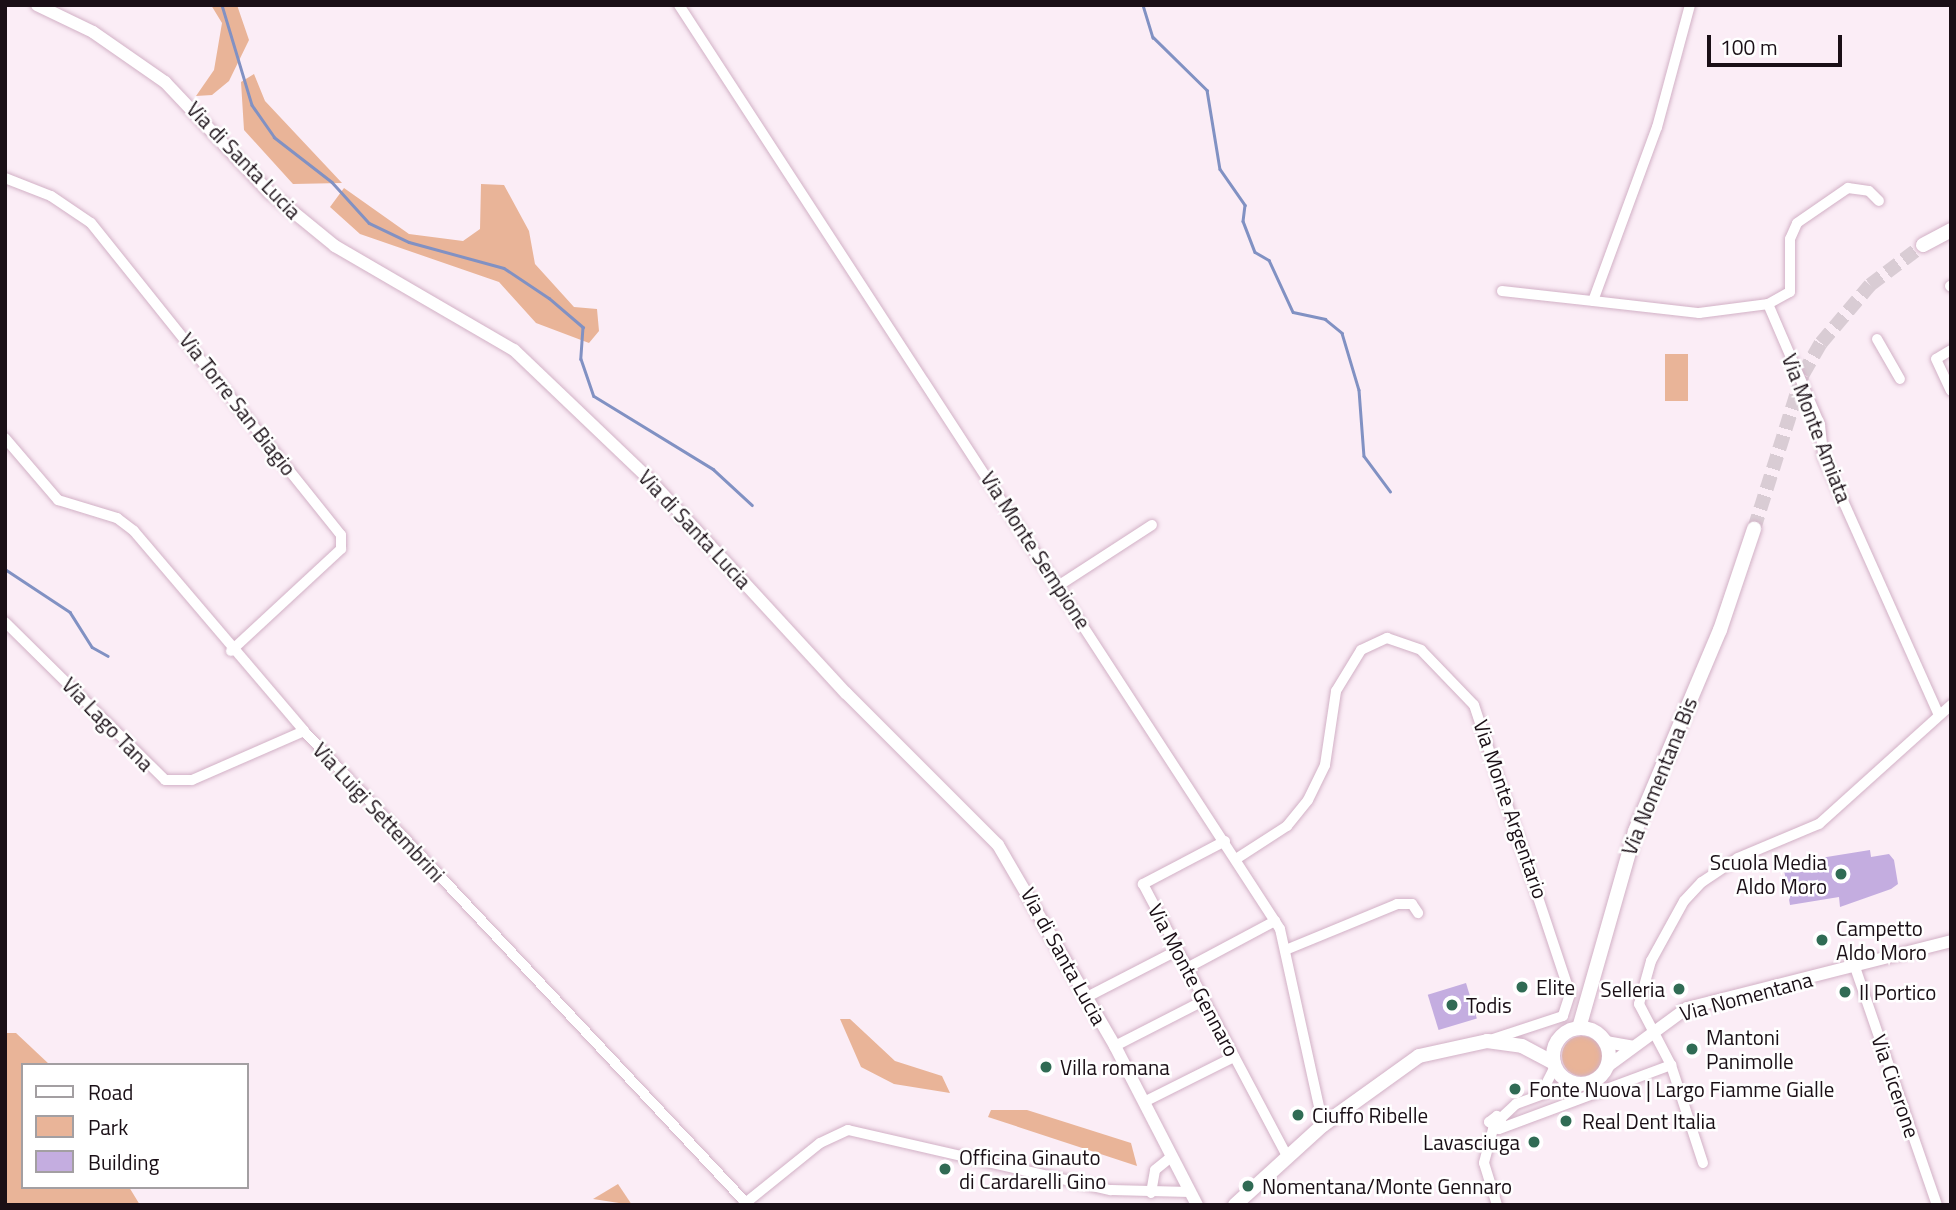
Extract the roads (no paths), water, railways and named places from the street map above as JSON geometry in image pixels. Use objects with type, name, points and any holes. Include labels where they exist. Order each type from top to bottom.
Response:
[{"type":"main road","points":[[1923,245],[1951,230]]},
{"type":"main road","name":"Via Nomentana Bis","points":[[1579,1028],[1639,820],[1720,630],[1754,529]]},
{"type":"main road","points":[[1235,1205],[1323,1125],[1419,1056],[1487,1041],[1522,1046],[1559,1038],[1579,1028],[1606,1042],[1608,1066],[1594,1081],[1574,1083],[1554,1065],[1522,1046]]},
{"type":"main road","points":[[1554,1065],[1559,1038]]},
{"type":"street","name":"Via di Santa Lucia","points":[[37,5],[93,32],[158,76],[270,193],[335,246],[487,332],[580,409],[846,693],[981,825],[1115,1046],[1196,1205]]},
{"type":"street","name":"Via Monte Sempione","points":[[679,5],[1275,921],[1288,949],[1323,1125]]},
{"type":"street","points":[[1593,301],[1657,127],[1690,5]]},
{"type":"street","name":"Via Torre San Biagio","points":[[5,178],[66,204],[97,229],[341,535],[341,549],[231,651]]},
{"type":"street","points":[[1502,291],[1694,313],[1768,304],[1790,292],[1790,239],[1797,223],[1849,188],[1869,191],[1879,201]]},
{"type":"street","name":"Via Monte Amiata","points":[[1768,304],[1821,428],[1823,456],[1938,713]]},
{"type":"street","points":[[1877,339],[1900,379]]},
{"type":"street","points":[[1951,350],[1936,359],[1951,391]]},
{"type":"street","name":"Via Luigi Settembrini","points":[[5,438],[54,498],[117,518],[134,531],[231,651],[746,1204]]},
{"type":"street","points":[[1058,586],[1152,525]]},
{"type":"street","name":"Via Lago Tana","points":[[5,622],[165,780],[192,780],[304,731]]},
{"type":"street","name":"Via Monte Argentario","points":[[1236,859],[1284,828],[1308,800],[1325,765],[1336,691],[1361,650],[1387,638],[1421,650],[1474,705],[1570,993],[1563,1016],[1487,1041]]},
{"type":"street","points":[[1703,1163],[1671,1065],[1639,1004],[1641,987],[1690,893],[1738,858],[1826,820],[1938,713],[1951,705]]},
{"type":"street","name":"Via Monte Gennaro","points":[[1225,841],[1143,884],[1288,1158]]},
{"type":"street","points":[[1288,949],[1397,904],[1410,903],[1418,913]]},
{"type":"street","points":[[1187,968],[1275,921]]},
{"type":"street","name":"Via Nomentana","points":[[1608,1066],[1652,1031],[1695,1005],[1951,941]]},
{"type":"street","points":[[1087,997],[1178,950]]},
{"type":"street","name":"Via Cicerone","points":[[1855,967],[1937,1205]]},
{"type":"street","points":[[1115,1046],[1205,1000]]},
{"type":"street","points":[[1606,1042],[1633,1047]]},
{"type":"street","points":[[1144,1102],[1234,1057]]},
{"type":"street","points":[[1542,1091],[1554,1065]]},
{"type":"street","points":[[1499,1124],[1590,1100],[1671,1065]]},
{"type":"street","points":[[1497,1205],[1484,1163],[1499,1124],[1542,1091],[1574,1083]]},
{"type":"street","points":[[746,1204],[820,1143],[848,1130],[1095,1187],[1151,1193],[1190,1192]]},
{"type":"street","points":[[1151,1193],[1155,1170],[1172,1156]]},
{"type":"waterway","points":[[222,5],[252,105],[274,137],[332,182],[369,223],[409,242],[504,268],[549,298],[583,327],[581,359],[594,396],[713,469],[752,505]]},
{"type":"waterway","points":[[1143,5],[1153,37],[1207,90],[1220,169],[1245,205],[1243,221],[1255,252],[1269,260],[1293,312],[1325,319],[1342,333],[1359,390],[1364,456],[1390,491]]},
{"type":"waterway","points":[[5,569],[70,612],[92,647],[108,656]]},
{"type":"tunnel","points":[[1754,529],[1803,374],[1821,343],[1870,285],[1923,245]]},
{"type":"place","name":"Scuola Media Aldo Moro","points":[[1841,874]]},
{"type":"place","name":"Campetto Aldo Moro","points":[[1822,940]]},
{"type":"place","name":"Elite","points":[[1522,987]]},
{"type":"place","name":"Selleria","points":[[1679,989]]},
{"type":"place","name":"Il Portico","points":[[1845,992]]},
{"type":"place","name":"Todis","points":[[1452,1005]]},
{"type":"place","name":"Mantoni Panimolle","points":[[1692,1049]]},
{"type":"place","name":"Villa romana","points":[[1046,1067]]},
{"type":"place","name":"Fonte Nuova | Largo Fiamme Gialle","points":[[1515,1089]]},
{"type":"place","name":"Ciuffo Ribelle","points":[[1298,1115]]},
{"type":"place","name":"Real Dent Italia","points":[[1566,1121]]},
{"type":"place","name":"Lavasciuga","points":[[1534,1142]]},
{"type":"place","name":"Officina Ginauto di Cardarelli Gino","points":[[945,1169]]},
{"type":"place","name":"Nomentana/Monte Gennaro","points":[[1248,1186]]}]
